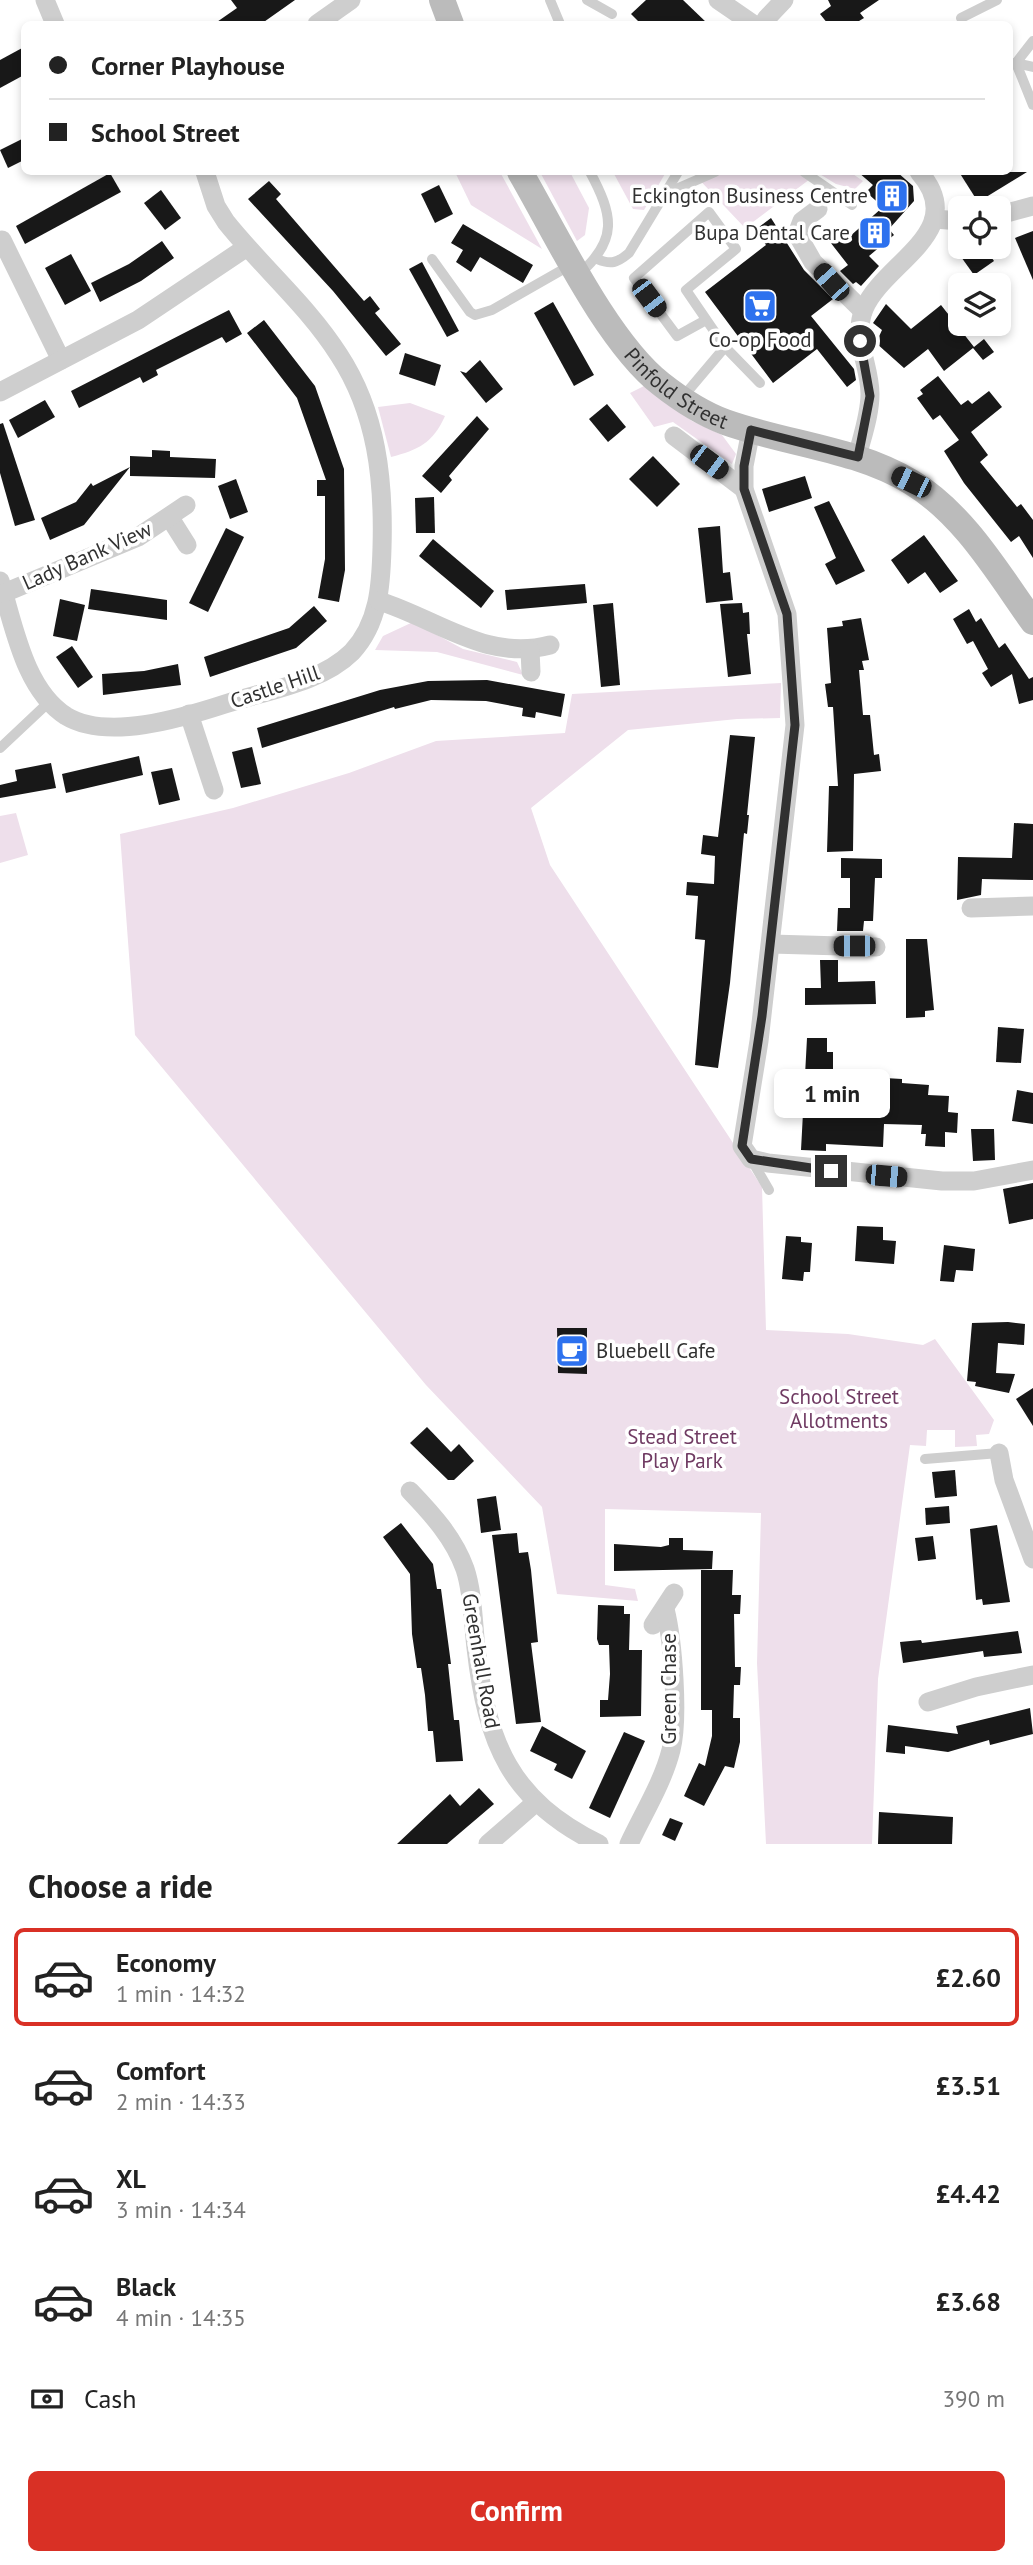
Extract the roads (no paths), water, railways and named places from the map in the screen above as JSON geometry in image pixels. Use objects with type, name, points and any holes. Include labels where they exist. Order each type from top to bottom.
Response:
[{"type":"main road","points":[[442,0],[450,21]]},
{"type":"main road","name":"Pinfold Street","points":[[522,175],[582,266],[630,350],[658,382],[711,416],[751,430],[858,457],[911,482],[934,499],[975,541],[1033,622]]},
{"type":"street","points":[[45,0],[54,21]]},
{"type":"street","points":[[321,21],[351,0]]},
{"type":"street","points":[[718,0],[749,21]]},
{"type":"street","points":[[766,21],[784,0]]},
{"type":"street","name":"Castle Hill","points":[[2,587],[31,674],[49,702],[79,723],[96,727],[148,723],[189,714],[315,675],[334,666],[351,652],[370,625],[379,601],[383,504],[381,471],[365,404],[329,340],[247,247],[216,206],[206,175]]},
{"type":"street","points":[[858,457],[870,396],[860,341],[863,311],[871,296],[919,246],[934,219],[935,200],[931,186],[922,175]]},
{"type":"street","points":[[1011,212],[1033,206]]},
{"type":"street","points":[[818,209],[802,221],[797,234],[813,262],[863,311]]},
{"type":"street","points":[[934,219],[948,220]]},
{"type":"street","points":[[1,240],[61,360]]},
{"type":"street","points":[[0,392],[138,320],[247,247]]},
{"type":"street","points":[[751,430],[744,466],[744,489],[781,590],[791,654],[795,725],[747,1152],[831,1171],[942,1181],[974,1181],[1033,1170]]},
{"type":"street","points":[[674,436],[744,489]]},
{"type":"street","name":"Lady Bank View","points":[[2,587],[138,537],[186,505]]},
{"type":"street","name":"Lady Bank View","points":[[170,518],[187,545]]},
{"type":"street","points":[[379,601],[423,617],[486,646],[530,650],[550,645]]},
{"type":"street","points":[[530,650],[531,672]]},
{"type":"street","points":[[189,714],[214,790]]},
{"type":"street","points":[[971,908],[1033,906]]},
{"type":"street","points":[[771,944],[876,947]]},
{"type":"street","points":[[999,1453],[1004,1480],[1033,1559]]},
{"type":"street","name":"Greenhall Road","points":[[410,1491],[441,1526],[457,1550],[468,1582],[477,1659],[491,1729],[515,1777],[535,1803],[574,1832],[599,1844]]},
{"type":"street","name":"Green Chase","points":[[629,1844],[671,1749],[670,1601],[653,1625]]},
{"type":"street","points":[[936,1692],[1033,1675]]},
{"type":"street","points":[[488,1844],[535,1803]]},
{"type":"lane","points":[[550,0],[559,21]]},
{"type":"lane","points":[[587,0],[612,14]]},
{"type":"lane","points":[[961,18],[997,0]]},
{"type":"lane","points":[[1013,64],[1033,41]]},
{"type":"lane","points":[[1013,64],[1033,66]]},
{"type":"lane","points":[[1013,64],[1033,105]]},
{"type":"lane","points":[[432,259],[470,313],[475,315],[492,310],[582,266],[605,244],[610,220],[591,175]]},
{"type":"lane","points":[[582,266],[618,263],[629,253],[676,175]]},
{"type":"lane","points":[[666,193],[708,175]]},
{"type":"lane","points":[[808,175],[852,205]]},
{"type":"lane","points":[[706,320],[677,335],[634,278],[709,212],[736,250],[686,290],[725,347],[760,383]]},
{"type":"lane","points":[[681,398],[725,347]]},
{"type":"lane","points":[[0,748],[49,702]]},
{"type":"lane","points":[[747,1152],[769,1190]]},
{"type":"lane","points":[[925,1459],[999,1453]]},
{"type":"place","name":"Eckington Business Centre","points":[[892,196]]},
{"type":"place","name":"Bupa Dental Care","points":[[875,233]]},
{"type":"place","name":"Co-op Food","points":[[760,306]]},
{"type":"place","name":"Bluebell Cafe","points":[[572,1351]]},
{"type":"park label","name":"School Street Allotments","points":[[839,1409]]},
{"type":"park label","name":"Stead Street Play Park","points":[[682,1449]]}]
